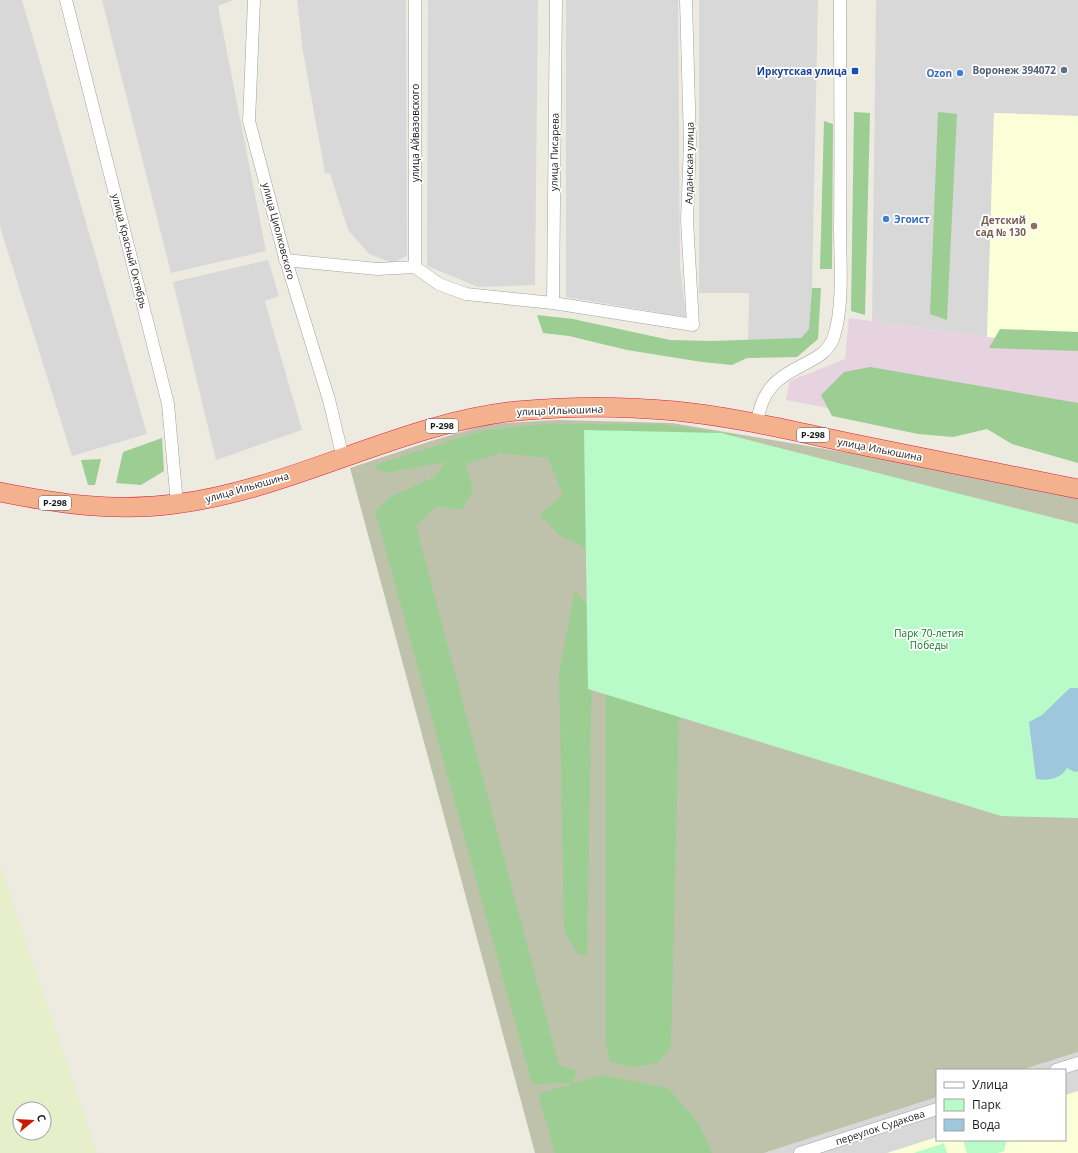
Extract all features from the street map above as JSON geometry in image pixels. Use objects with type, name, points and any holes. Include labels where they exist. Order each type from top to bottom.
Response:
[{"type":"highway","name":"улица Ильюшина","points":[[0,492],[58,503],[111,508],[177,504],[250,488],[450,423],[531,410],[591,408],[677,411],[757,424],[1078,489]]},
{"type":"street","name":"улица Красный Октябрь","points":[[66,0],[168,404],[177,504]]},
{"type":"street","name":"улица Циолковского","points":[[254,0],[249,121],[285,260],[329,400],[343,458]]},
{"type":"street","name":"улица Айвазовского","points":[[415,0],[415,267]]},
{"type":"street","name":"улица Писарева","points":[[553,303],[556,0]]},
{"type":"street","name":"Алданская улица","points":[[553,303],[693,325],[687,220],[690,142],[686,0]]},
{"type":"street","points":[[757,424],[758,413],[769,388],[787,372],[826,351],[834,338],[838,324],[840,268],[840,0]]},
{"type":"street","points":[[285,260],[377,269],[415,267],[439,284],[466,294],[553,303]]},
{"type":"street","points":[[1059,1069],[1078,1063]]},
{"type":"street","name":"переулок Судакова","points":[[800,1153],[936,1109]]},
{"type":"shaded area","points":[[0,0],[22,0],[147,434],[72,456],[0,227]]},
{"type":"shaded area","points":[[102,0],[233,0],[218,6],[266,251],[171,273]]},
{"type":"shaded area","points":[[297,0],[406,0],[407,256],[392,263],[369,254],[348,230],[330,174],[325,173],[303,52]]},
{"type":"shaded area","points":[[428,0],[538,0],[535,285],[478,287],[427,266]]},
{"type":"shaded area","points":[[566,0],[678,0],[680,266],[686,317],[566,297]]},
{"type":"shaded area","points":[[699,0],[818,0],[810,337],[803,343],[748,345],[749,293],[699,293]]},
{"type":"shaded area","points":[[876,0],[1078,0],[1078,116],[994,113],[987,337],[872,321]]},
{"type":"shaded area","name":"Детский сад № 130","points":[[994,113],[1078,116],[1078,340],[987,337]]},
{"type":"shaded area","points":[[268,260],[279,296],[265,301],[302,430],[216,460],[173,282]]},
{"type":"shaded area","points":[[849,318],[987,337],[1078,340],[1078,413],[948,431],[786,400],[790,381],[845,359]]},
{"type":"shaded area","points":[[557,420],[672,423],[991,477],[1078,497],[1078,1052],[1024,1069],[936,1069],[936,1097],[764,1153],[535,1153],[350,468],[488,424]]},
{"type":"shaded area","points":[[0,865],[97,1153],[0,1153]]},
{"type":"shaded area","points":[[1078,1052],[1078,1153],[764,1153],[936,1097],[936,1141],[1066,1141],[1066,1069],[1024,1069]]},
{"type":"shaded area","points":[[1078,1091],[1078,1153],[887,1153],[936,1137],[936,1141],[1066,1141],[1066,1095]]},
{"type":"green space","points":[[854,112],[870,113],[865,315],[851,311]]},
{"type":"green space","points":[[938,112],[957,114],[947,320],[930,314]]},
{"type":"green space","points":[[824,121],[833,124],[832,269],[820,269]]},
{"type":"green space","points":[[812,288],[821,288],[818,339],[797,357],[747,358],[732,365],[702,362],[627,350],[569,336],[543,333],[537,315],[573,319],[670,340],[711,341],[801,338],[809,329]]},
{"type":"green space","points":[[1000,329],[1078,332],[1078,351],[989,348]]},
{"type":"green space","points":[[870,367],[1078,403],[1078,463],[1012,444],[987,429],[953,437],[918,434],[832,416],[821,395],[844,372]]},
{"type":"green space","points":[[546,424],[658,424],[736,435],[726,451],[679,712],[671,1048],[657,1063],[634,1067],[610,1062],[606,1042],[606,691],[592,675],[587,955],[579,955],[568,939],[564,927],[559,672],[575,590],[593,612],[594,552],[559,535],[540,515],[563,495],[548,458],[500,453],[466,464],[473,490],[462,510],[437,506],[416,526],[559,1065],[577,1071],[573,1083],[532,1084],[375,511],[390,497],[435,477],[445,462],[385,473],[373,466],[485,430]]},
{"type":"green space","name":"Парк 70-летия Победы","points":[[584,430],[721,433],[1078,524],[1078,818],[1001,816],[588,689]]},
{"type":"green space","points":[[162,438],[164,471],[141,485],[116,483],[123,452]]},
{"type":"green space","points":[[101,459],[95,485],[88,485],[81,460]]},
{"type":"green space","points":[[602,1075],[668,1088],[699,1124],[712,1153],[555,1153],[538,1094]]},
{"type":"green space","points":[[963,1141],[1007,1141],[1004,1151],[998,1153],[967,1153]]},
{"type":"green space","points":[[944,1143],[947,1153],[914,1153]]},
{"type":"water","points":[[1070,688],[1078,688],[1078,771],[1075,772],[1067,768],[1058,777],[1045,780],[1036,779],[1029,722],[1042,715]]},
{"type":"place","name":"Воронеж 394072","points":[[1064,70]]},
{"type":"place","name":"Иркутская улица","points":[[855,71]]},
{"type":"place","name":"Ozon","points":[[960,73]]},
{"type":"place","name":"Эгоист","points":[[886,219]]},
{"type":"place","name":"Детский сад № 130","points":[[1034,226]]}]
